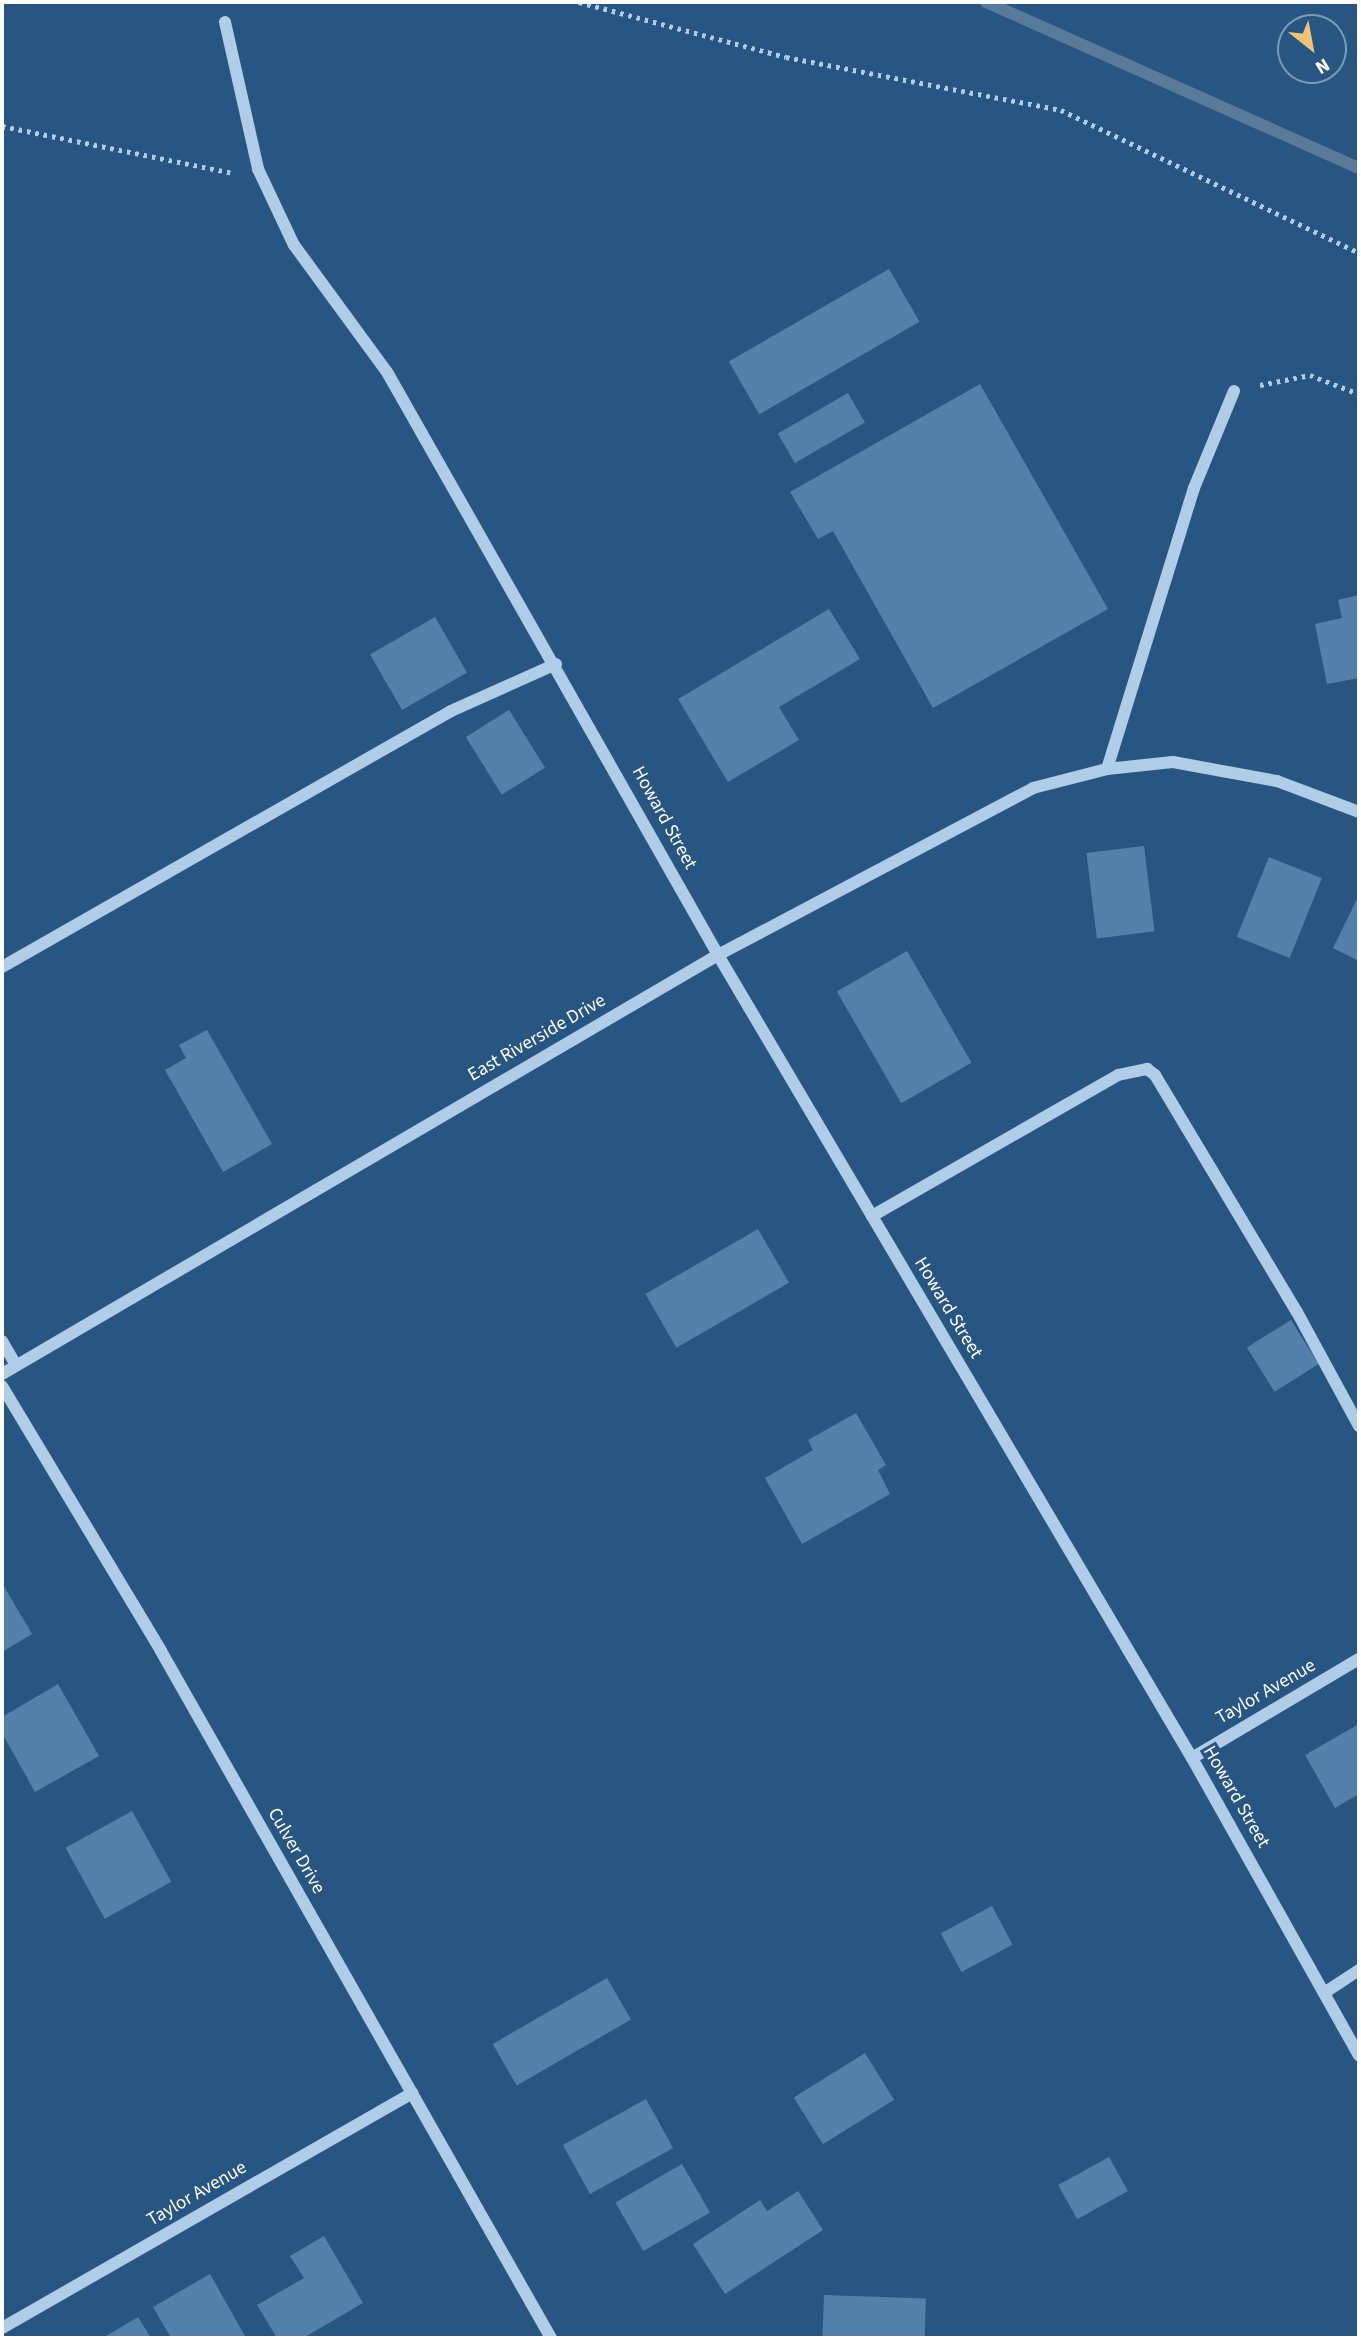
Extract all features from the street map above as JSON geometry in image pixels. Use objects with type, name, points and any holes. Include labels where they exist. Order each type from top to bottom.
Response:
[{"type":"street","name":"Howard Street","points":[[225,22],[263,179],[294,245],[387,372],[556,664],[718,955],[1192,1758],[1359,2055]]},
{"type":"street","points":[[1107,769],[1194,488],[1234,391]]},
{"type":"street","points":[[2,967],[451,711],[556,664]]},
{"type":"street","name":"East Riverside Drive","points":[[2,1374],[718,955],[1032,788],[1107,769],[1173,762],[1228,767],[1359,813]]},
{"type":"street","points":[[872,1216],[1118,1075],[1147,1069],[1155,1074],[1290,1300],[1359,1426]]},
{"type":"street","points":[[2,1341],[16,1365]]},
{"type":"street","name":"Culver Drive","points":[[2,1386],[161,1651],[551,2338]]},
{"type":"street","name":"Taylor Avenue","points":[[1192,1758],[1359,1659]]},
{"type":"street","points":[[1324,1993],[1359,1970]]},
{"type":"street","name":"Taylor Avenue","points":[[2,2328],[412,2093]]},
{"type":"path","points":[[579,2],[786,57],[1061,110],[1359,253]]},
{"type":"path","points":[[2,126],[263,179]]},
{"type":"path","points":[[1234,391],[1310,375],[1359,394]]},
{"type":"building","points":[[889,269],[920,322],[759,414],[729,362]]},
{"type":"building","points":[[980,384],[1108,609],[933,708],[833,531],[818,539],[790,492]]},
{"type":"building","points":[[848,393],[865,422],[795,463],[778,434]]},
{"type":"building","points":[[1359,595],[1359,678],[1327,684],[1315,624],[1342,618],[1338,600]]},
{"type":"building","points":[[829,609],[860,659],[779,707],[799,740],[728,782],[678,699]]},
{"type":"building","points":[[435,617],[467,672],[402,710],[370,654]]},
{"type":"building","points":[[509,710],[545,768],[502,795],[466,737]]},
{"type":"building","points":[[1144,846],[1154,931],[1097,938],[1086,853]]},
{"type":"building","points":[[1269,857],[1322,878],[1290,958],[1237,937]]},
{"type":"building","points":[[1359,895],[1359,961],[1333,948]]},
{"type":"building","points":[[907,951],[972,1063],[901,1103],[837,991]]},
{"type":"building","points":[[207,1030],[272,1144],[223,1172],[165,1070],[186,1058],[179,1045]]},
{"type":"building","points":[[758,1229],[789,1283],[676,1348],[645,1294]]},
{"type":"building","points":[[1291,1320],[1319,1364],[1274,1392],[1247,1348]]},
{"type":"building","points":[[856,1413],[886,1465],[878,1470],[890,1494],[802,1544],[765,1478],[813,1450],[808,1440]]},
{"type":"building","points":[[2,1583],[32,1634],[2,1652]]},
{"type":"building","points":[[58,1684],[99,1756],[35,1792],[2,1733],[2,1717]]},
{"type":"building","points":[[1359,1724],[1359,1794],[1335,1808],[1305,1755]]},
{"type":"building","points":[[132,1811],[171,1882],[105,1919],[66,1848]]},
{"type":"building","points":[[992,1906],[1013,1945],[961,1972],[941,1933]]},
{"type":"building","points":[[607,1978],[631,2020],[517,2086],[493,2044]]},
{"type":"building","points":[[865,2053],[894,2100],[823,2144],[794,2098]]},
{"type":"building","points":[[646,2099],[673,2148],[590,2194],[563,2145]]},
{"type":"building","points":[[1109,2157],[1128,2191],[1077,2219],[1058,2185]]},
{"type":"building","points":[[682,2164],[710,2212],[643,2251],[615,2202]]},
{"type":"building","points":[[798,2191],[823,2230],[725,2294],[693,2244],[760,2200],[767,2211]]},
{"type":"building","points":[[324,2236],[363,2303],[303,2338],[277,2338],[257,2305],[304,2278],[290,2256]]},
{"type":"building","points":[[210,2274],[246,2338],[171,2338],[153,2307]]},
{"type":"building","points":[[824,2295],[926,2299],[925,2338],[822,2338]]},
{"type":"building","points":[[138,2317],[151,2338],[103,2338]]},
{"type":"waterway","points":[[986,2],[1359,168]]}]
